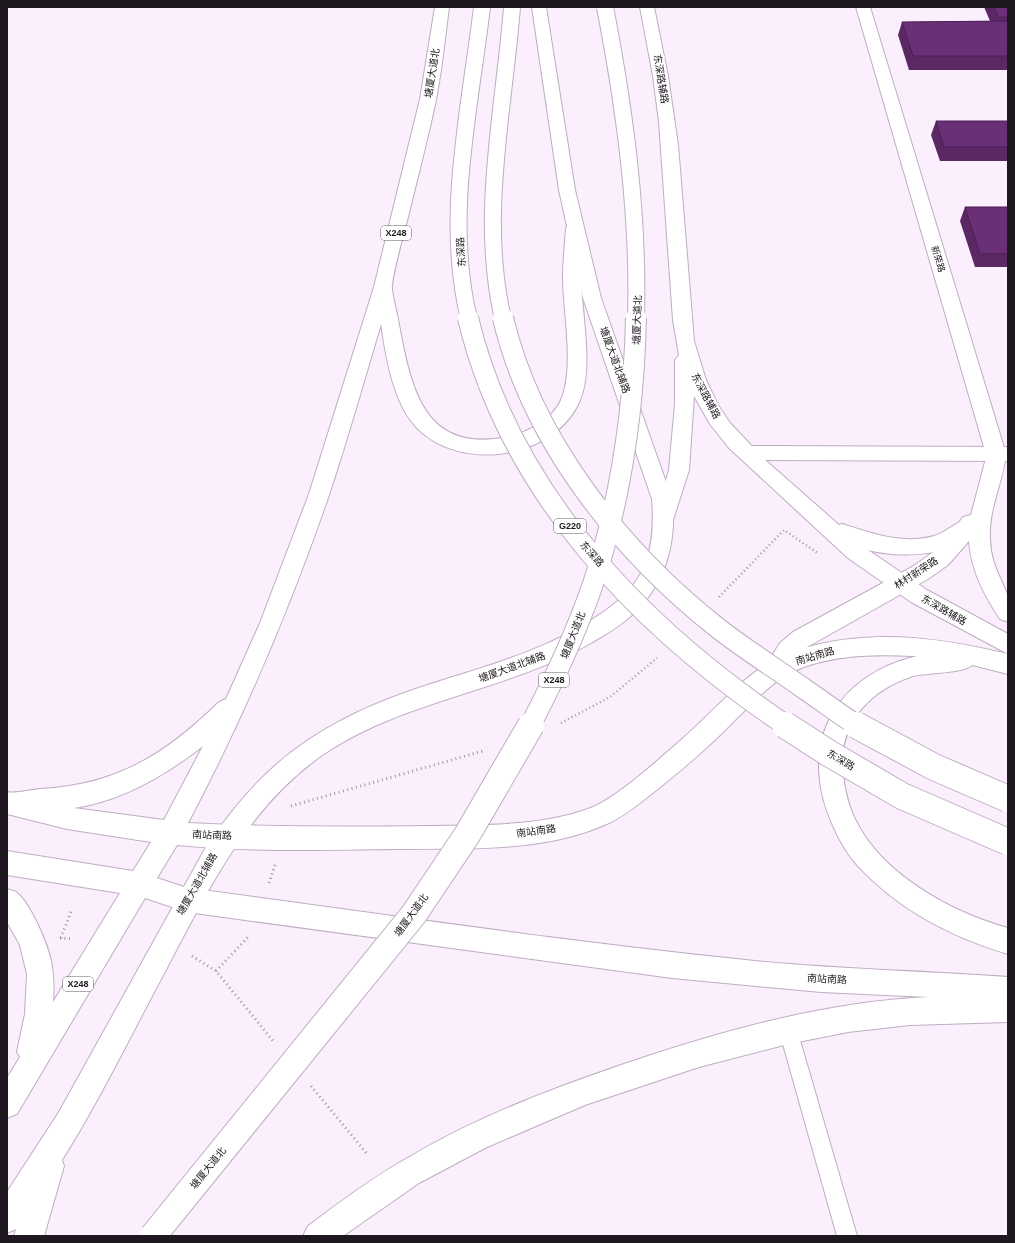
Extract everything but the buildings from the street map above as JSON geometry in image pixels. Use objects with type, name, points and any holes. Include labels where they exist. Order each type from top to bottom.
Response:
[{"type":"main road","name":"塘厦大道北","points":[[13,1094],[170,833],[204,769],[239,696],[271,623],[319,494],[383,287],[428,99],[442,7]]},
{"type":"main road","name":"东深路","points":[[482,7],[466,119],[460,184],[459,216],[463,281],[467,312],[483,374],[519,452],[542,489],[584,546],[666,633],[706,666],[759,706],[820,747],[890,789],[967,826],[1008,842]]},
{"type":"main road","points":[[512,7],[491,219],[497,292],[505,326],[527,388],[554,442],[576,477],[623,536],[665,581],[717,626],[861,728],[928,762],[1008,799]]},
{"type":"main road","name":"塘厦大道北辅路","points":[[7,1218],[58,1139],[147,979],[187,900],[235,823],[264,790],[294,764],[322,743],[357,724],[404,704],[534,660],[573,643],[631,603],[649,578],[662,548],[665,517],[662,499],[646,448],[592,298],[567,190],[539,7]]},
{"type":"main road","name":"塘厦大道北","points":[[153,1236],[414,914],[471,828],[520,746],[557,674],[582,611],[602,555],[629,432],[638,322],[638,264],[632,164],[620,79],[605,7]]},
{"type":"main road","name":"东深路辅路","points":[[647,7],[663,84],[669,131],[684,342],[693,373],[718,420],[736,443],[750,452],[757,464],[855,552],[952,615],[1004,657]]},
{"type":"main road","name":"新荣路","points":[[863,7],[1002,454],[982,511]]},
{"type":"main road","points":[[383,287],[398,367],[412,407],[424,424],[440,436],[458,444],[477,447],[500,447],[519,442],[553,422],[564,411],[575,388],[577,367],[572,276],[575,228]]},
{"type":"main road","points":[[665,517],[679,470],[685,404],[684,342]]},
{"type":"main road","points":[[750,452],[1002,454]]},
{"type":"main road","points":[[982,511],[979,544],[981,560],[985,575],[1008,613]]},
{"type":"main road","name":"林村新荣路","points":[[773,672],[788,650],[801,638],[920,573],[940,558],[955,544],[967,527],[982,511]]},
{"type":"main road","points":[[820,520],[838,531],[871,544],[905,548],[924,547],[942,543],[954,538],[967,527]]},
{"type":"main road","name":"南站南路","points":[[7,802],[77,821],[170,833],[226,836],[498,836],[564,827],[600,815],[642,787],[672,763],[773,672],[798,660],[830,651],[871,645],[913,645],[1004,657]]},
{"type":"main road","points":[[1004,657],[952,661],[906,669],[884,680],[858,695],[842,716],[833,736],[829,757],[835,800],[846,829],[866,856],[890,881],[912,899],[956,923],[1008,941]]},
{"type":"main road","points":[[7,802],[51,800],[86,794],[126,782],[161,762],[196,738],[220,717],[239,696]]},
{"type":"main road","name":"南站南路","points":[[7,863],[139,884],[187,900],[664,964],[821,980],[914,983],[1008,990]]},
{"type":"main road","points":[[7,901],[23,923],[35,950],[39,969],[40,996],[37,1023],[31,1051],[13,1094]]},
{"type":"main road","points":[[323,1234],[361,1204],[422,1165],[492,1129],[579,1093],[668,1063],[743,1041],[821,1023],[879,1014],[948,1010],[1008,1009]]},
{"type":"main road","name":"塘厦大道北辅路","points":[[29,1236],[58,1139]]},
{"type":"lane","points":[[788,1030],[847,1236]]},
{"type":"path","points":[[714,603],[784,530],[823,557]]},
{"type":"path","points":[[554,726],[568,720],[610,696],[661,655]]},
{"type":"path","points":[[291,806],[489,749]]},
{"type":"path","points":[[268,886],[275,865]]},
{"type":"path","points":[[61,938],[72,909]]},
{"type":"path","points":[[216,971],[251,934]]},
{"type":"path","points":[[54,941],[61,938],[76,939]]}]
